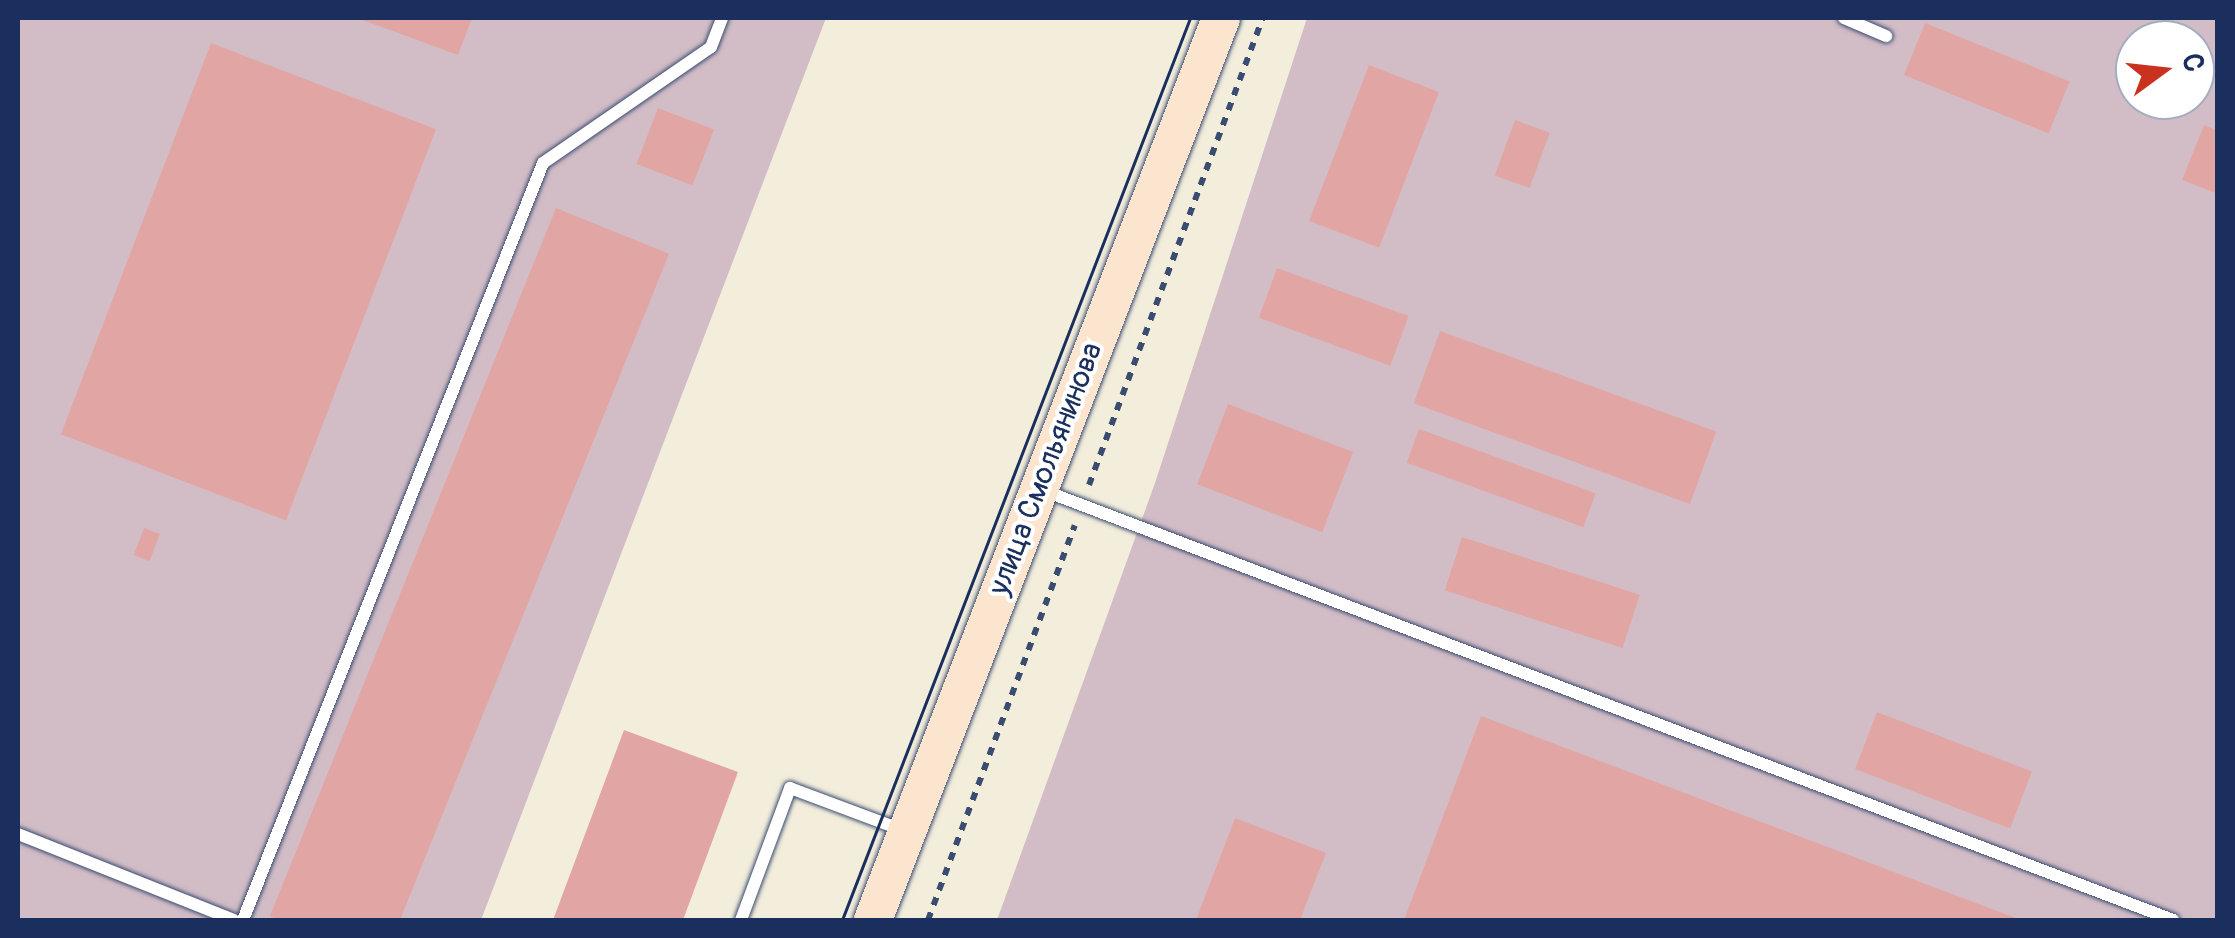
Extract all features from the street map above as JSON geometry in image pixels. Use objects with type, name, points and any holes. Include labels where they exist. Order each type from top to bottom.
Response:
[{"type":"street","name":"улица Смольянинова","points":[[872,920],[1221,18]]},
{"type":"lane","points":[[243,920],[542,163],[711,47],[722,18]]},
{"type":"lane","points":[[1844,18],[1886,36]]},
{"type":"lane","points":[[1038,488],[2174,920]]},
{"type":"lane","points":[[741,920],[790,788],[907,832]]},
{"type":"lane","points":[[18,834],[234,920]]},
{"type":"path","points":[[928,920],[1263,18]]},
{"type":"shaded area","points":[[18,18],[826,18],[481,920],[18,920]]},
{"type":"shaded area","points":[[1307,18],[2217,18],[2217,920],[997,920],[1155,483]]},
{"type":"building","points":[[357,18],[472,18],[458,55]]},
{"type":"building","points":[[1925,23],[2070,81],[2049,133],[1904,75]]},
{"type":"building","points":[[211,43],[436,129],[286,521],[61,434]]},
{"type":"building","points":[[1369,65],[1439,92],[1379,248],[1309,221]]},
{"type":"building","points":[[658,108],[714,130],[693,186],[636,164]]},
{"type":"building","points":[[1515,120],[1550,133],[1530,188],[1495,175]]},
{"type":"building","points":[[2204,125],[2218,131],[2218,194],[2182,180]]},
{"type":"building","points":[[556,208],[669,254],[400,920],[279,920],[270,916]]},
{"type":"building","points":[[1277,268],[1409,316],[1390,366],[1259,318]]},
{"type":"building","points":[[1440,331],[1716,432],[1690,504],[1414,403]]},
{"type":"building","points":[[1228,404],[1353,452],[1322,532],[1197,484]]},
{"type":"building","points":[[1419,429],[1596,493],[1583,527],[1407,463]]},
{"type":"building","points":[[144,528],[160,534],[149,561],[134,555]]},
{"type":"building","points":[[1462,537],[1640,595],[1623,648],[1445,590]]},
{"type":"building","points":[[1877,712],[2032,771],[2010,828],[1855,769]]},
{"type":"building","points":[[1481,716],[2021,920],[1404,920]]},
{"type":"building","points":[[624,730],[738,772],[683,920],[553,920]]},
{"type":"building","points":[[1235,818],[1326,853],[1300,920],[1196,920]]},
{"type":"tram line","points":[[842,920],[1190,18]]}]
